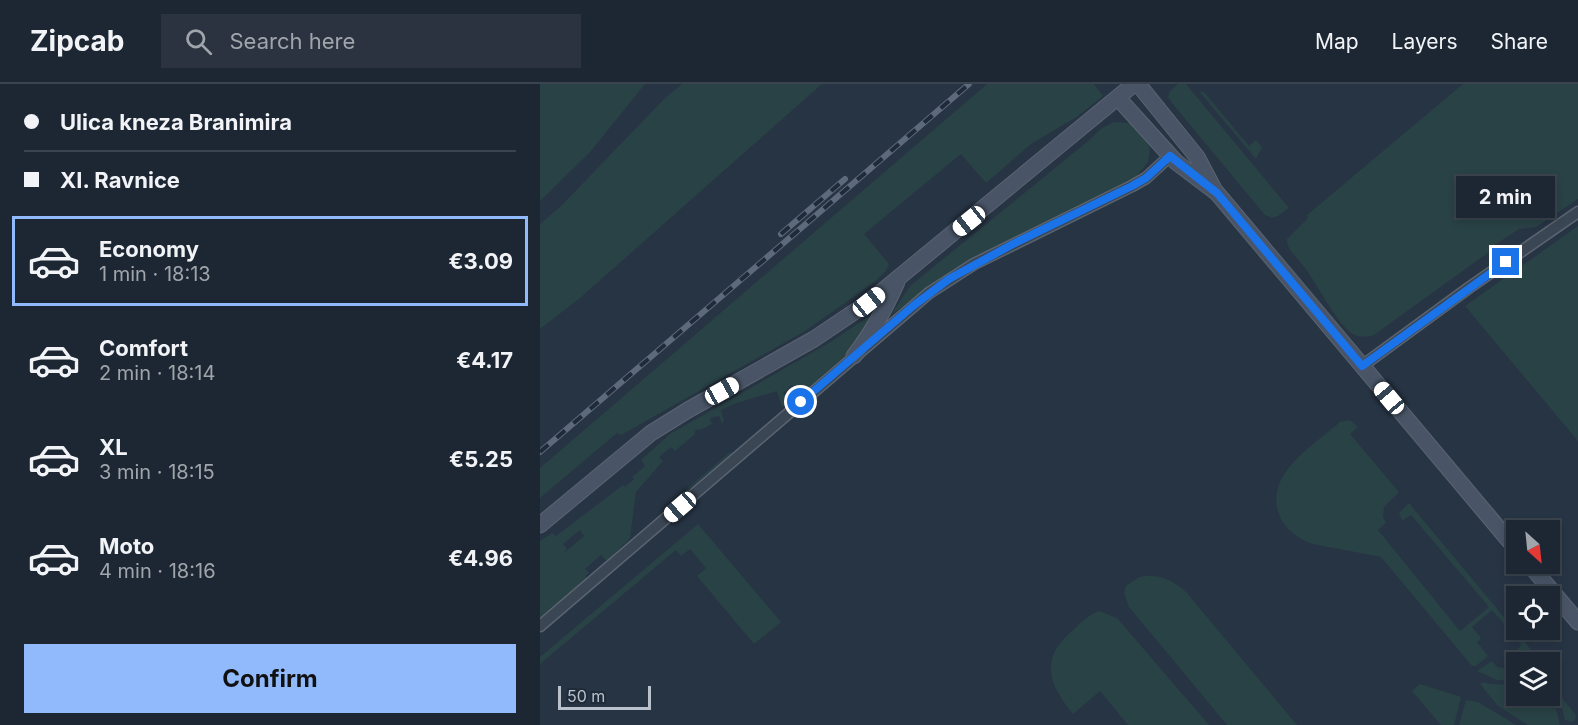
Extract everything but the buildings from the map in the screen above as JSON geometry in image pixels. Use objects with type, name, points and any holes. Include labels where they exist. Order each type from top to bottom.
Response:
[{"type":"main road","points":[[540,525],[651,433],[833,328],[898,279],[1136,84],[1197,157],[1217,193],[1506,537]]},
{"type":"main road","points":[[1118,98],[1170,156],[1217,193]]},
{"type":"main road","points":[[854,356],[883,313],[898,279]]},
{"type":"main road","points":[[1537,574],[1578,622]]},
{"type":"street","points":[[540,626],[913,306],[961,271],[1146,178],[1170,156]]},
{"type":"street","points":[[1362,366],[1578,212]]},
{"type":"green space","points":[[540,84],[645,84],[590,152],[540,201]]},
{"type":"green space","points":[[682,84],[822,84],[580,298],[540,329],[540,224],[560,207],[665,98]]},
{"type":"green space","points":[[987,84],[1094,84],[1103,96],[1078,116],[1031,144],[986,183],[961,154],[864,234],[889,264],[885,272],[873,283],[805,331],[621,435],[617,433],[540,498],[540,468]]},
{"type":"green space","points":[[1178,84],[1186,84],[1289,208],[1272,218],[1265,215],[1168,97],[1169,92]]},
{"type":"green space","points":[[1463,84],[1578,84],[1578,199],[1536,227],[1519,229],[1492,247],[1489,252],[1374,335],[1362,337],[1354,335],[1332,310],[1307,271],[1291,252],[1287,239],[1308,218],[1307,215]]},
{"type":"green space","points":[[1199,91],[1204,92],[1249,146],[1256,140],[1262,147],[1256,159]]},
{"type":"green space","points":[[1114,122],[1130,123],[1146,136],[1150,149],[1148,162],[1135,178],[953,270],[891,315],[910,286],[1102,128]]},
{"type":"green space","points":[[1578,226],[1578,441],[1465,306]]},
{"type":"green space","points":[[871,317],[847,354],[795,399],[794,397],[799,393],[792,385],[783,393],[790,401],[782,407],[777,391],[733,404],[721,410],[724,422],[722,423],[719,416],[710,418],[712,424],[695,431],[695,434],[675,451],[671,447],[659,457],[663,461],[636,492],[630,538],[607,561],[601,555],[585,569],[589,573],[585,576],[587,578],[540,617],[540,541],[552,533],[556,536],[623,485],[625,487],[634,479],[632,477],[645,466],[641,460],[670,434]],"holes":[[[580,530],[584,536],[564,553],[567,549],[563,544]]]},
{"type":"green space","points":[[1350,420],[1358,427],[1350,434],[1399,492],[1384,507],[1383,517],[1386,523],[1378,530],[1460,631],[1489,607],[1411,515],[1402,521],[1399,513],[1409,503],[1506,620],[1506,626],[1492,610],[1472,627],[1481,638],[1477,642],[1488,656],[1476,666],[1472,666],[1381,557],[1313,544],[1297,536],[1284,524],[1276,500],[1285,473],[1305,451],[1340,422]]},
{"type":"green space","points":[[730,452],[731,454],[667,507],[667,506]]},
{"type":"green space","points":[[698,524],[781,622],[754,644],[697,576],[706,568],[690,549],[681,556],[676,550],[540,664],[540,657]]},
{"type":"green space","points":[[1139,577],[1168,580],[1186,592],[1297,725],[1227,725],[1129,607],[1124,593],[1126,586]]},
{"type":"green space","points":[[1099,611],[1117,618],[1209,725],[1128,725],[1100,691],[1073,714],[1064,703],[1053,681],[1051,661],[1062,641],[1085,619]]},
{"type":"green space","points":[[1518,640],[1523,640],[1533,652],[1514,652],[1522,645]]},
{"type":"green space","points":[[1492,661],[1497,667],[1506,668],[1506,680],[1497,680],[1477,671]]},
{"type":"green space","points":[[1484,682],[1506,685],[1506,706],[1553,706],[1560,725],[1528,725],[1498,706],[1480,684]]},
{"type":"green space","points":[[1420,684],[1461,697],[1454,725],[1441,725],[1412,691]]},
{"type":"green space","points":[[1560,696],[1576,715],[1575,720],[1572,722],[1565,720]]},
{"type":"green space","points":[[1466,700],[1478,702],[1516,725],[1459,725]]},
{"type":"railway","points":[[540,452],[969,84]]},
{"type":"railway","points":[[781,234],[845,179]]},
{"type":"route","points":[[801,402],[913,306],[949,279],[1013,244],[1132,186],[1146,178],[1170,156],[1184,170],[1217,193],[1362,366],[1506,262]]}]
